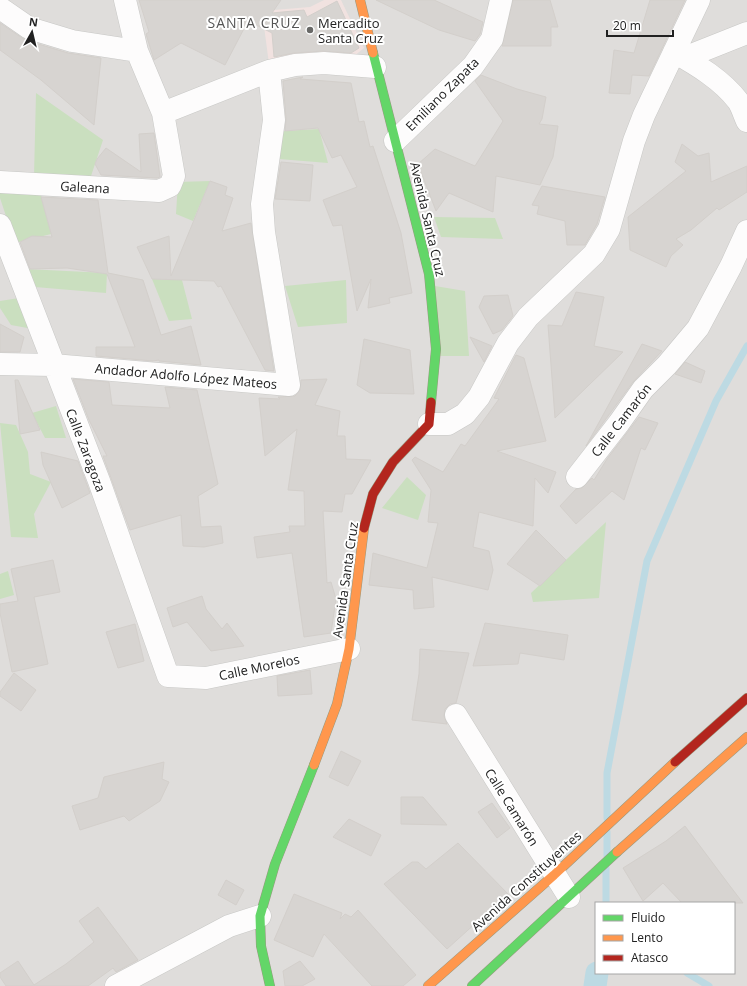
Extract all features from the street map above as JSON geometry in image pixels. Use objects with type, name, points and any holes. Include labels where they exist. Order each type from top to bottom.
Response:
[{"type":"street","points":[[125,0],[137,52],[163,113],[269,71],[295,64],[324,63],[375,67]]},
{"type":"street","name":"Avenida Santa Cruz","points":[[270,986],[261,946],[260,916],[275,864],[338,704],[349,649],[362,535],[373,494],[393,462],[429,424],[436,349],[429,274],[375,67],[360,0]]},
{"type":"street","name":"Emiliano Zapata","points":[[395,141],[473,66],[492,39],[501,0]]},
{"type":"street","points":[[429,424],[448,424],[465,414],[479,397],[508,343],[528,317],[594,254],[609,229],[634,141],[679,55],[699,0]]},
{"type":"street","points":[[0,8],[29,28],[72,41],[137,52]]},
{"type":"street","points":[[679,55],[747,33]]},
{"type":"street","points":[[679,55],[721,83],[738,102],[747,121]]},
{"type":"street","name":"Andador Adolfo López Mateos","points":[[53,365],[289,385],[264,232],[262,204],[274,120],[269,71]]},
{"type":"street","name":"Galeana","points":[[0,182],[159,191],[170,186],[174,176],[163,113]]},
{"type":"street","name":"Calle Zaragoza","points":[[0,225],[99,481],[168,676]]},
{"type":"street","name":"Calle Camarón","points":[[577,477],[619,423],[643,389],[667,365],[698,328],[731,266],[747,230]]},
{"type":"street","points":[[0,364],[53,365]]},
{"type":"street","name":"Calle Morelos","points":[[168,676],[206,678],[349,649]]},
{"type":"street","name":"Avenida Constituyentes","points":[[428,986],[561,868],[640,793],[728,721],[747,698]]},
{"type":"street","name":"Calle Camarón","points":[[456,715],[561,868],[569,897]]},
{"type":"street","points":[[472,986],[745,735]]},
{"type":"street","points":[[116,986],[229,926],[260,916]]},
{"type":"shaded area","points":[[0,0],[747,0],[747,986],[0,986]]},
{"type":"shaded area","name":"Mercadito Santa Cruz","points":[[324,0],[341,0],[364,48],[348,61],[269,64],[262,11],[310,7]]},
{"type":"green space","points":[[36,93],[103,140],[91,176],[34,176]]},
{"type":"green space","points":[[319,129],[328,163],[279,159],[283,131]]},
{"type":"green space","points":[[210,181],[193,221],[176,214],[178,182]]},
{"type":"green space","points":[[39,187],[51,234],[15,243],[0,198],[0,193]]},
{"type":"green space","points":[[434,217],[495,218],[503,239],[441,237]]},
{"type":"green space","points":[[26,269],[107,273],[106,293],[35,287]]},
{"type":"green space","points":[[152,279],[182,280],[192,319],[169,321]]},
{"type":"green space","points":[[346,280],[347,323],[298,327],[285,286]]},
{"type":"green space","points":[[435,286],[465,291],[469,356],[440,356]]},
{"type":"green space","points":[[19,298],[33,329],[11,325],[0,308],[0,301]]},
{"type":"green space","points":[[56,406],[66,438],[45,438],[32,413]]},
{"type":"green space","points":[[0,423],[16,425],[28,452],[30,474],[51,482],[34,514],[38,538],[11,537]]},
{"type":"green space","points":[[407,477],[426,495],[418,520],[382,508]]},
{"type":"green space","points":[[606,522],[599,598],[533,602],[531,593]]},
{"type":"green space","points":[[8,571],[14,595],[0,599],[0,574]]},
{"type":"building","points":[[139,0],[281,0],[272,13],[304,10],[307,17],[337,1],[359,48],[351,53],[323,51],[294,53],[274,57],[272,33],[248,21],[225,65],[181,43],[154,60],[146,34],[149,32]]},
{"type":"building","points":[[376,0],[434,0],[483,22],[480,34],[475,41],[439,30]]},
{"type":"building","points":[[513,0],[550,0],[558,27],[551,27],[551,46],[502,46]]},
{"type":"building","points":[[650,0],[685,0],[649,76],[632,75],[630,94],[609,93],[614,50],[634,53]]},
{"type":"building","points":[[0,23],[25,40],[68,53],[101,58],[94,125],[41,80],[0,50]]},
{"type":"building","points":[[481,75],[517,89],[546,97],[542,119],[539,124],[558,126],[553,157],[540,185],[496,176],[493,212],[449,193],[436,211],[418,164],[435,149],[475,166],[503,121],[475,81]]},
{"type":"building","points":[[303,77],[300,79],[351,83],[359,122],[364,121],[370,147],[373,146],[401,233],[412,293],[389,298],[390,303],[368,308],[371,279],[357,311],[342,225],[333,226],[323,200],[357,187],[341,155],[332,158],[318,128],[285,131],[286,119],[283,81]]},
{"type":"building","points":[[154,133],[160,177],[101,175],[95,164],[106,148],[141,172],[139,134]]},
{"type":"building","points":[[682,144],[698,156],[709,153],[711,182],[747,166],[747,192],[719,210],[717,208],[691,230],[676,239],[683,245],[671,256],[666,267],[630,250],[628,217],[686,171],[675,162]]},
{"type":"building","points":[[281,162],[313,165],[310,201],[275,199]]},
{"type":"building","points":[[210,181],[227,187],[225,195],[233,198],[222,231],[251,223],[274,371],[265,370],[221,286],[218,287],[214,281],[152,279],[137,247],[169,236],[171,276]]},
{"type":"building","points":[[542,186],[605,197],[597,224],[585,245],[567,245],[565,221],[537,214],[539,206],[532,205]]},
{"type":"building","points":[[41,197],[98,200],[108,273],[143,280],[161,335],[191,326],[201,365],[159,360],[153,361],[96,356],[96,347],[135,347],[107,274],[67,268],[30,269],[20,242],[32,236],[52,237]]},
{"type":"building","points":[[576,292],[604,297],[594,346],[623,352],[555,418],[548,325],[562,326]]},
{"type":"building","points":[[508,295],[513,316],[502,330],[493,334],[479,307],[484,296]]},
{"type":"building","points":[[0,324],[24,337],[20,352],[0,352]]},
{"type":"building","points":[[470,337],[492,346],[484,362]]},
{"type":"building","points":[[364,339],[410,350],[414,394],[370,393],[357,385]]},
{"type":"building","points":[[642,344],[662,351],[633,382],[586,446]]},
{"type":"building","points":[[516,355],[524,358],[546,441],[497,451],[556,472],[548,493],[535,478],[533,526],[479,512],[473,547],[489,551],[493,570],[488,590],[432,577],[434,607],[414,609],[413,590],[369,585],[373,553],[427,568],[438,523],[428,522],[431,490],[412,460],[415,457],[443,472],[461,444],[465,446],[499,399],[494,398]]},
{"type":"building","points":[[685,362],[705,371],[701,383],[675,374]]},
{"type":"building","points":[[73,379],[109,382],[112,405],[170,408],[165,387],[197,390],[218,484],[198,496],[201,527],[221,526],[223,543],[204,547],[183,546],[181,515],[130,530],[103,456],[107,456],[89,420]]},
{"type":"building","points":[[327,379],[315,405],[340,411],[337,436],[345,436],[346,459],[371,460],[352,494],[345,494],[342,512],[323,511],[327,583],[331,582],[336,599],[331,633],[304,637],[292,553],[257,558],[254,537],[290,532],[289,526],[305,526],[304,491],[288,490],[297,429],[265,456],[259,398],[280,399],[278,397],[295,396],[300,390],[301,380]]},
{"type":"building","points":[[15,380],[18,380],[40,430],[20,434]]},
{"type":"building","points":[[639,417],[658,423],[645,450],[641,448],[624,500],[612,491],[576,524],[560,506],[576,489],[582,488],[592,478],[594,480],[607,459]]},
{"type":"building","points":[[41,452],[78,461],[90,493],[62,508],[43,465]]},
{"type":"building","points":[[536,530],[566,560],[540,586],[507,564]]},
{"type":"building","points":[[53,560],[60,592],[34,597],[48,664],[12,672],[0,613],[0,604],[18,601],[11,569]]},
{"type":"building","points":[[202,596],[206,609],[222,629],[227,623],[244,646],[211,651],[187,622],[173,627],[167,608]]},
{"type":"building","points":[[485,623],[568,635],[564,660],[520,653],[518,664],[473,666]]},
{"type":"building","points":[[135,624],[144,661],[118,668],[106,632]]},
{"type":"building","points":[[420,649],[469,653],[456,703],[450,704],[445,709],[444,716],[447,724],[412,720],[419,674]]},
{"type":"building","points":[[310,670],[312,694],[278,696],[277,676]]},
{"type":"building","points":[[14,673],[36,690],[21,711],[0,696],[0,692]]},
{"type":"building","points":[[341,751],[361,761],[348,786],[329,777]]},
{"type":"building","points":[[164,762],[162,779],[169,782],[160,801],[129,821],[124,816],[80,830],[72,806],[98,798],[104,777]]},
{"type":"building","points":[[401,797],[423,797],[447,825],[401,824]]},
{"type":"building","points":[[492,803],[510,828],[497,838],[478,812]]},
{"type":"building","points":[[349,819],[381,835],[371,856],[333,837]]},
{"type":"building","points":[[685,826],[743,903],[681,902],[663,883],[643,901],[623,868],[666,841]]},
{"type":"building","points":[[458,843],[510,896],[489,913],[488,912],[447,949],[384,884],[412,862],[418,862],[426,869]]},
{"type":"building","points":[[226,880],[244,890],[236,905],[218,895]]},
{"type":"building","points":[[294,894],[342,913],[340,919],[345,914],[351,917],[358,910],[416,975],[403,986],[372,986],[324,934],[313,957],[274,940]]},
{"type":"building","points":[[98,907],[138,960],[116,972],[113,968],[88,986],[6,986],[0,977],[0,973],[18,961],[34,985],[66,964],[94,942],[79,921]]},
{"type":"building","points":[[300,961],[315,979],[302,986],[285,986],[283,971]]},
{"type":"waterway","points":[[607,818],[607,773],[647,561],[716,401],[747,346]]},
{"type":"waterway","points":[[607,832],[607,856]]},
{"type":"waterway","points":[[606,868],[606,902]]},
{"type":"waterway","points":[[595,986],[597,974]]},
{"type":"waterway","points":[[689,974],[709,986]]},
{"type":"traffic: fast","points":[[373,53],[429,274],[436,349],[431,402]]},
{"type":"traffic: fast","points":[[270,986],[261,946],[260,916],[275,864],[314,765]]},
{"type":"traffic: fast","points":[[472,986],[617,852]]},
{"type":"traffic: slow","points":[[360,0],[373,53]]},
{"type":"traffic: slow","points":[[314,765],[337,704],[349,649],[364,528]]},
{"type":"traffic: slow","points":[[617,852],[747,737]]},
{"type":"traffic: slow","points":[[428,986],[554,875],[675,762]]},
{"type":"traffic: jam","points":[[364,528],[373,494],[393,462],[429,424],[431,402]]},
{"type":"traffic: jam","points":[[675,762],[747,698]]},
{"type":"place","name":"Mercadito Santa Cruz","points":[[310,30]]},
{"type":"district","name":"SANTA CRUZ","points":[[254,23]]}]
